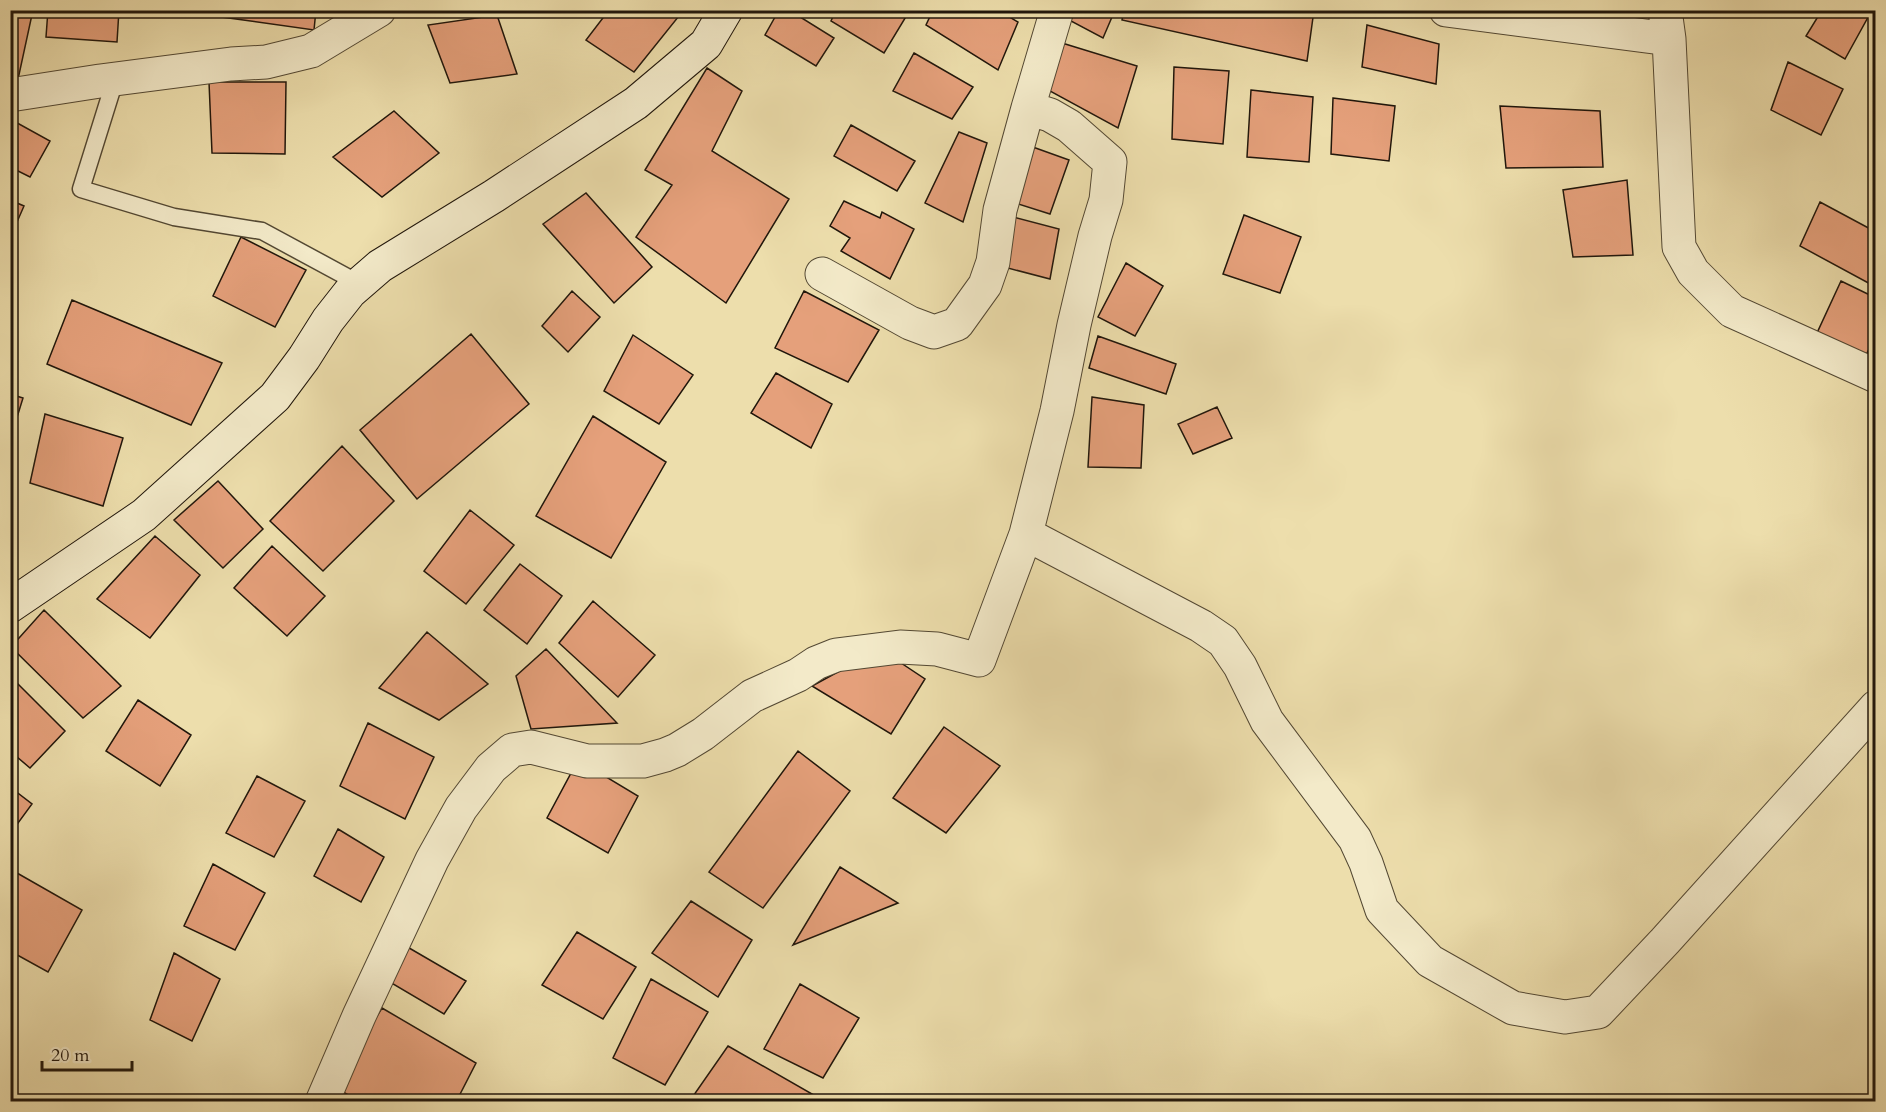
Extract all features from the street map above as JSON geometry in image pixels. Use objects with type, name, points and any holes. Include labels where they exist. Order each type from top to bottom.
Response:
[{"type":"street","points":[[10,95],[231,64],[266,62],[311,51],[379,10]]},
{"type":"street","points":[[10,606],[144,515],[275,397],[304,358],[327,320],[351,292],[380,266],[636,103],[706,44],[726,10]]},
{"type":"street","points":[[822,274],[910,322],[934,332],[957,324],[988,278],[993,262],[1000,210],[1057,10]]},
{"type":"street","points":[[1446,10],[1667,25],[1679,247],[1693,272],[1732,312],[1875,376]]},
{"type":"street","points":[[322,1101],[432,860],[461,808],[491,768],[512,750],[531,747],[587,761],[643,761],[677,750],[703,734],[752,696],[798,675],[816,663],[836,656],[900,646],[937,649],[979,660],[1026,534],[1057,411],[1095,236],[1107,200],[1110,162],[1069,126],[1050,115],[1028,108]]},
{"type":"street","points":[[1026,534],[1201,626],[1223,641],[1240,666],[1267,722],[1355,839],[1382,910],[1430,961],[1513,1008],[1565,1017],[1598,1012],[1665,941],[1875,707]]},
{"type":"lane","points":[[115,80],[81,189],[174,217],[262,231],[360,284]]},
{"type":"building","points":[[10,10],[33,10],[17,84],[10,83]]},
{"type":"building","points":[[48,10],[119,10],[117,42],[46,37]]},
{"type":"building","points":[[223,10],[316,10],[314,30],[222,17]]},
{"type":"building","points":[[609,10],[671,10],[679,16],[634,72],[586,40]]},
{"type":"building","points":[[779,10],[789,10],[834,38],[816,66],[765,35]]},
{"type":"building","points":[[836,10],[910,10],[884,53],[831,21]]},
{"type":"building","points":[[933,10],[998,10],[1018,22],[998,70],[926,25]]},
{"type":"building","points":[[1074,10],[1115,10],[1103,38],[1069,20]]},
{"type":"building","points":[[1124,10],[1314,10],[1307,61],[1122,20]]},
{"type":"building","points":[[1822,10],[1872,10],[1845,59],[1806,36]]},
{"type":"building","points":[[497,15],[517,74],[450,83],[428,25]]},
{"type":"building","points":[[1367,25],[1439,44],[1436,84],[1362,67]]},
{"type":"building","points":[[1062,43],[1137,66],[1118,128],[1048,90]]},
{"type":"building","points":[[914,53],[973,87],[952,119],[893,91]]},
{"type":"building","points":[[1788,62],[1843,89],[1821,135],[1771,110]]},
{"type":"building","points":[[1174,67],[1229,71],[1223,144],[1172,139]]},
{"type":"building","points":[[707,68],[742,91],[712,151],[789,199],[726,303],[636,237],[672,185],[645,170]]},
{"type":"building","points":[[209,82],[286,82],[285,154],[212,153]]},
{"type":"building","points":[[1251,90],[1313,97],[1309,162],[1247,157]]},
{"type":"building","points":[[1333,98],[1395,106],[1389,161],[1331,154]]},
{"type":"building","points":[[1500,106],[1600,111],[1603,167],[1506,168]]},
{"type":"building","points":[[394,111],[439,153],[382,197],[333,157]]},
{"type":"building","points":[[10,119],[50,141],[30,177],[10,167]]},
{"type":"building","points":[[851,125],[915,161],[897,191],[834,156]]},
{"type":"building","points":[[959,132],[987,143],[963,222],[925,203]]},
{"type":"building","points":[[1030,146],[1069,160],[1050,214],[1009,201]]},
{"type":"building","points":[[1627,180],[1633,255],[1573,257],[1563,190]]},
{"type":"building","points":[[586,193],[652,267],[614,303],[543,224]]},
{"type":"building","points":[[10,200],[24,206],[10,238]]},
{"type":"building","points":[[844,201],[880,218],[882,212],[914,229],[890,279],[841,251],[850,238],[830,226]]},
{"type":"building","points":[[1820,202],[1876,232],[1876,284],[1874,286],[1800,246]]},
{"type":"building","points":[[1244,215],[1301,237],[1280,293],[1223,274]]},
{"type":"building","points":[[1013,217],[1059,229],[1050,279],[1004,267]]},
{"type":"building","points":[[241,237],[306,270],[275,327],[213,296]]},
{"type":"building","points":[[1126,263],[1163,286],[1135,336],[1098,317]]},
{"type":"building","points":[[1841,281],[1876,298],[1876,335],[1866,355],[1817,333]]},
{"type":"building","points":[[572,291],[600,317],[568,352],[542,326]]},
{"type":"building","points":[[804,291],[879,330],[848,382],[775,348]]},
{"type":"building","points":[[72,300],[222,363],[191,425],[47,364]]},
{"type":"building","points":[[471,334],[529,404],[417,499],[360,430]]},
{"type":"building","points":[[633,335],[693,375],[659,424],[604,391]]},
{"type":"building","points":[[1098,336],[1176,364],[1166,394],[1089,368]]},
{"type":"building","points":[[776,373],[832,404],[811,448],[751,413]]},
{"type":"building","points":[[10,394],[23,398],[10,440]]},
{"type":"building","points":[[1092,397],[1144,405],[1141,468],[1088,467]]},
{"type":"building","points":[[1217,407],[1232,438],[1193,454],[1178,424]]},
{"type":"building","points":[[45,414],[123,438],[103,506],[30,483]]},
{"type":"building","points":[[593,416],[666,462],[611,558],[536,516]]},
{"type":"building","points":[[342,446],[394,501],[323,571],[270,521]]},
{"type":"building","points":[[218,481],[263,529],[223,568],[174,520]]},
{"type":"building","points":[[470,510],[514,545],[466,604],[424,571]]},
{"type":"building","points":[[155,536],[200,575],[150,638],[97,599]]},
{"type":"building","points":[[272,546],[325,596],[287,636],[234,588]]},
{"type":"building","points":[[520,564],[562,596],[527,644],[484,610]]},
{"type":"building","points":[[593,601],[655,655],[618,697],[559,643]]},
{"type":"building","points":[[44,610],[121,686],[83,718],[11,647]]},
{"type":"building","points":[[427,632],[488,684],[439,720],[379,688]]},
{"type":"building","points":[[546,649],[617,723],[531,729],[516,676]]},
{"type":"building","points":[[880,649],[925,679],[891,734],[812,686]]},
{"type":"building","points":[[10,676],[65,731],[30,768],[10,751]]},
{"type":"building","points":[[138,700],[191,735],[160,786],[106,751]]},
{"type":"building","points":[[368,723],[434,757],[405,819],[340,786]]},
{"type":"building","points":[[944,727],[1000,766],[946,833],[893,798]]},
{"type":"building","points":[[798,751],[850,791],[763,908],[709,872]]},
{"type":"building","points":[[578,760],[638,796],[608,853],[547,818]]},
{"type":"building","points":[[257,776],[305,801],[274,857],[226,833]]},
{"type":"building","points":[[10,787],[32,804],[10,834]]},
{"type":"building","points":[[338,829],[384,857],[361,902],[314,876]]},
{"type":"building","points":[[213,864],[265,893],[235,950],[184,926]]},
{"type":"building","points":[[840,867],[898,903],[793,945]]},
{"type":"building","points":[[10,869],[82,910],[48,972],[10,951]]},
{"type":"building","points":[[691,901],[752,940],[718,997],[652,953]]},
{"type":"building","points":[[577,932],[636,967],[603,1019],[542,985]]},
{"type":"building","points":[[404,945],[466,981],[444,1014],[388,981]]},
{"type":"building","points":[[174,953],[220,979],[192,1041],[150,1020]]},
{"type":"building","points":[[651,979],[708,1012],[665,1085],[613,1058]]},
{"type":"building","points":[[800,984],[859,1018],[823,1078],[764,1049]]},
{"type":"building","points":[[382,1008],[476,1063],[456,1102],[360,1102],[333,1086]]},
{"type":"building","points":[[728,1046],[826,1102],[689,1102]]}]
